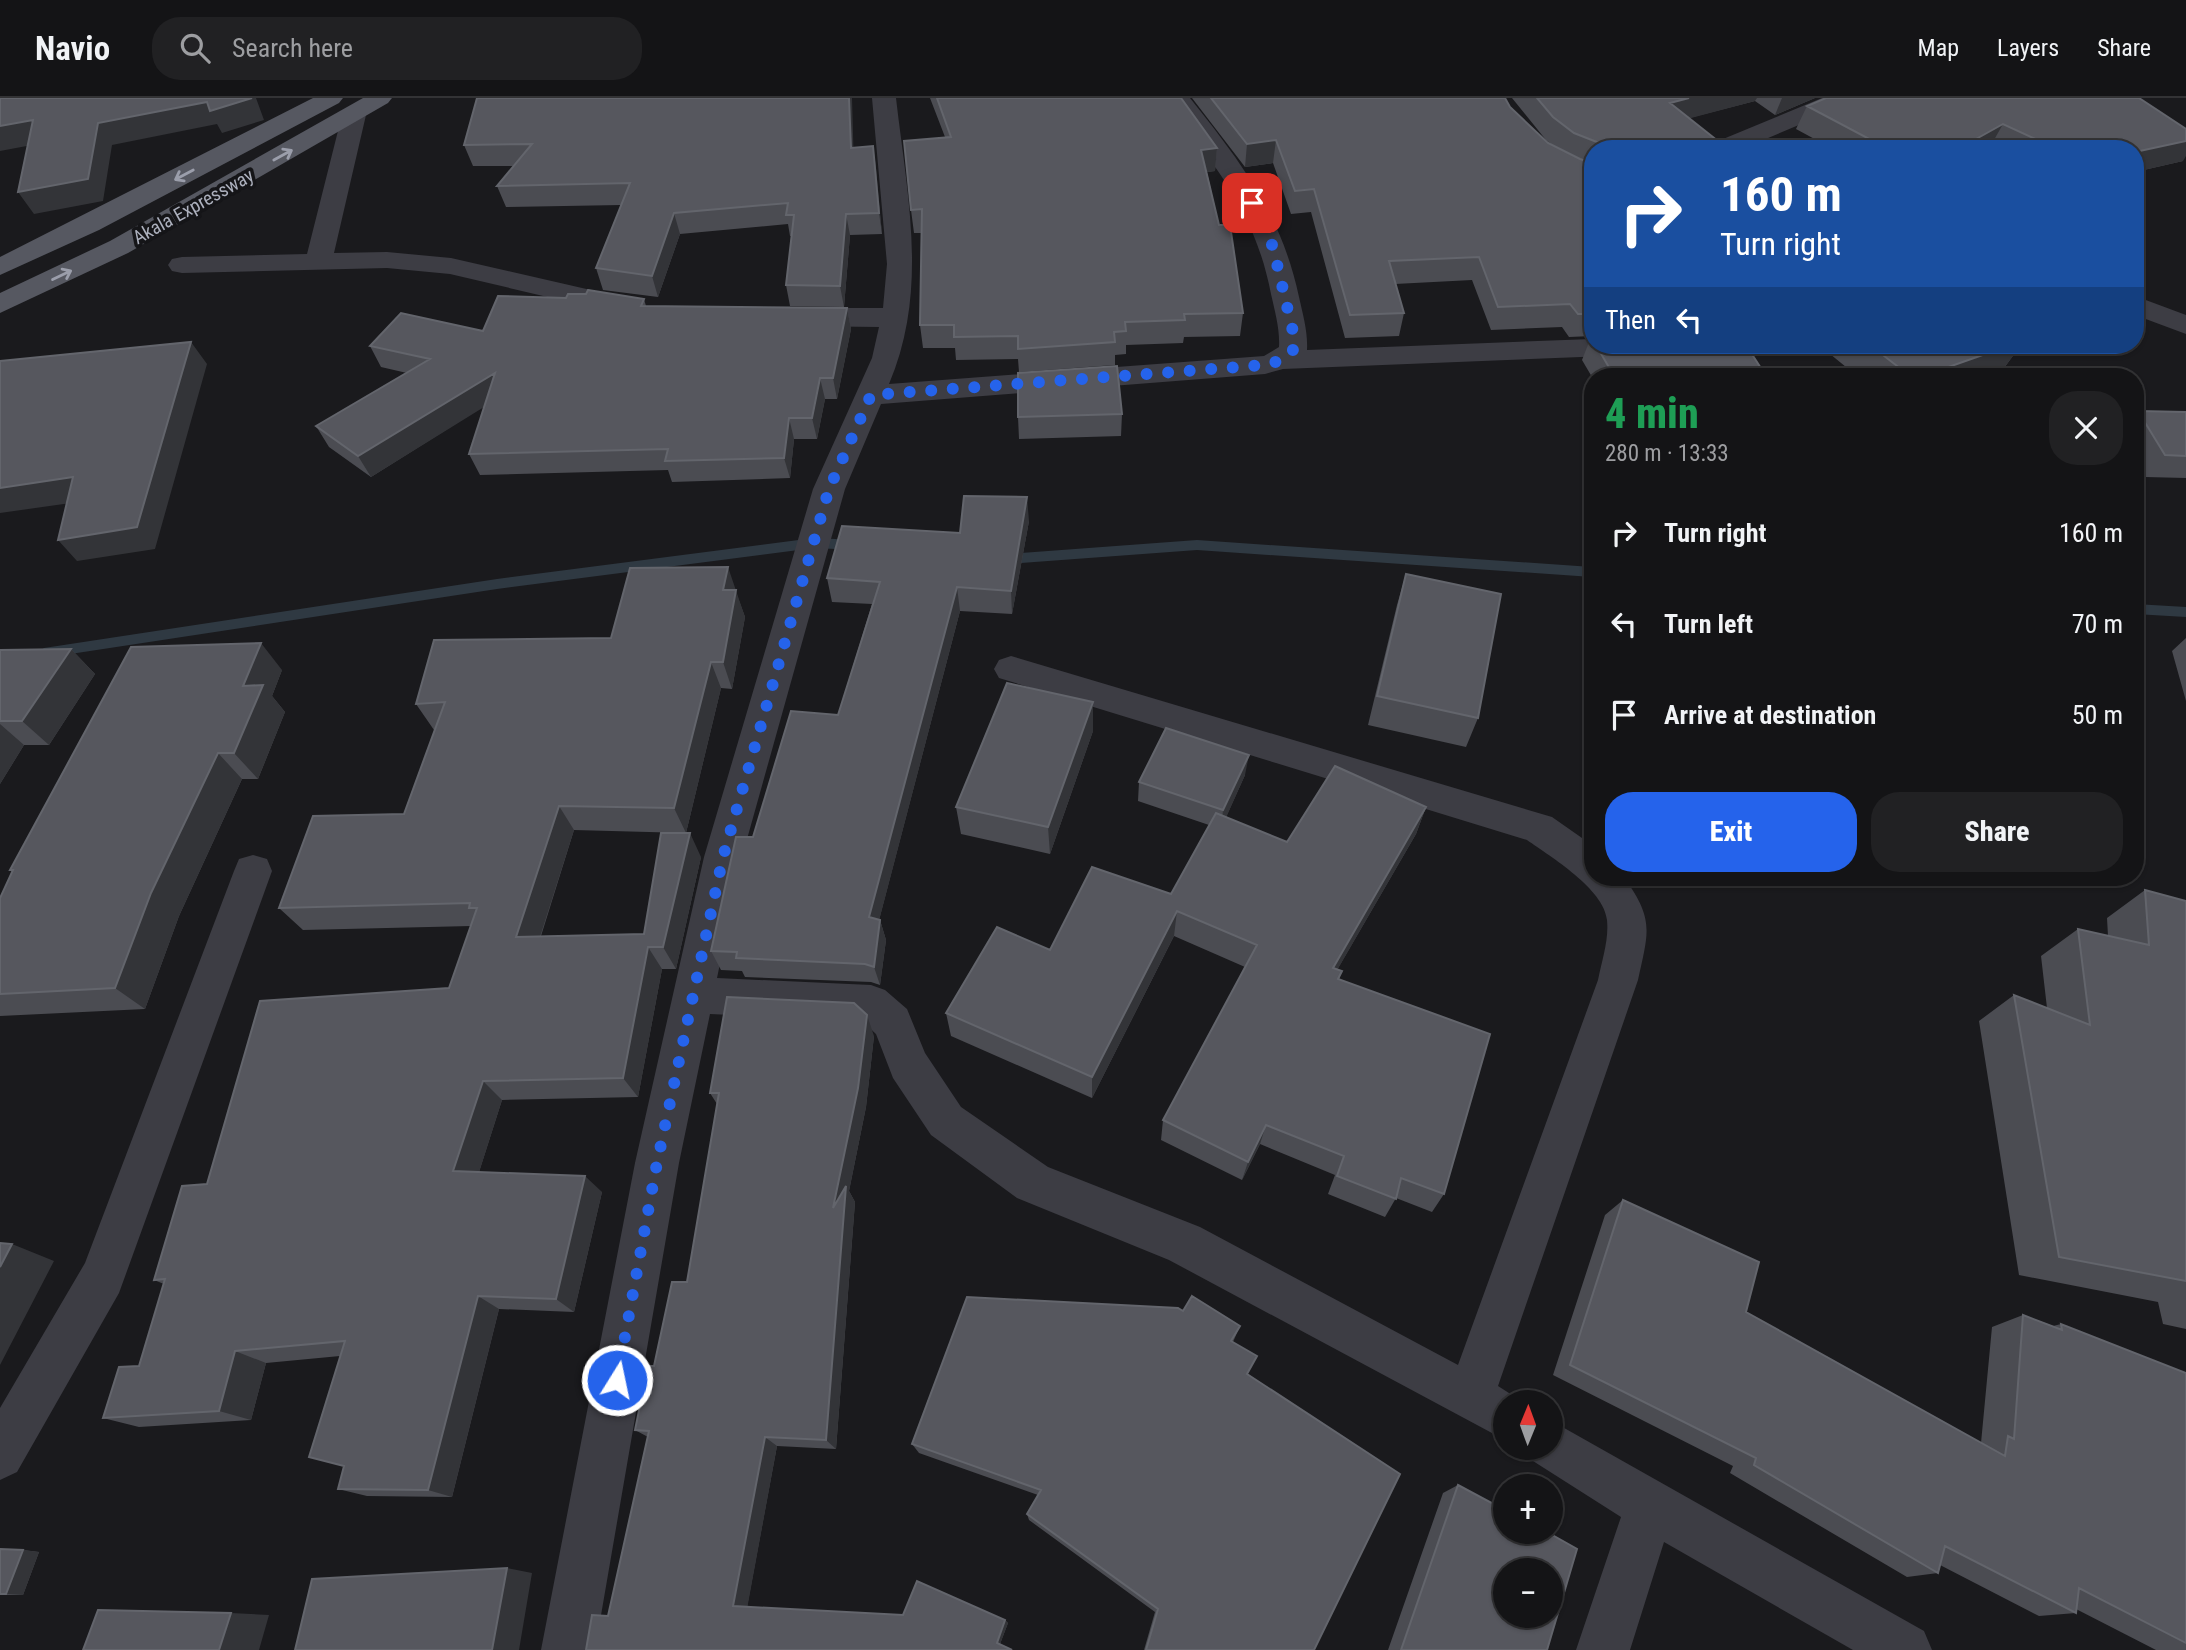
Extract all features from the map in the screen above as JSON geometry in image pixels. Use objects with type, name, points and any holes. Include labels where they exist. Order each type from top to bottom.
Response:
[{"type":"main road","name":"Akala Expressway","points":[[0,267],[90,224],[331,98]]},
{"type":"main road","name":"Akala Expressway","points":[[0,304],[119,247],[380,98]]},
{"type":"street","points":[[568,1650],[657,1163],[723,857],[829,489],[886,358],[894,319],[901,264],[884,98]]},
{"type":"street","points":[[1178,98],[1229,164],[1264,222],[1273,247],[1294,336],[1293,350],[1282,360]]},
{"type":"street","points":[[1742,140],[1843,98]]},
{"type":"street","points":[[319,261],[354,115]]},
{"type":"street","points":[[182,265],[387,260],[451,266],[514,283],[646,308]]},
{"type":"street","points":[[2144,309],[2186,325]]},
{"type":"street","points":[[771,317],[894,319]]},
{"type":"street","points":[[871,395],[1265,365],[1282,360],[1584,348]]},
{"type":"street","points":[[1011,669],[1539,828],[1584,860]]},
{"type":"street","points":[[0,1455],[103,1277],[253,871]]},
{"type":"street","points":[[693,995],[871,1003],[892,1021],[908,1064],[946,1121],[1033,1182],[1184,1243],[1488,1405],[1618,980],[1628,939],[1627,913],[1609,886]]},
{"type":"street","points":[[1563,1452],[1650,1506],[1905,1650]]},
{"type":"street","points":[[1603,1650],[1650,1506]]},
{"type":"building","points":[[0,98],[252,98],[210,111],[207,102],[98,123],[88,179],[18,192],[33,120],[0,126]]},
{"type":"building","points":[[477,98],[849,98],[851,148],[873,146],[879,213],[846,214],[840,286],[786,285],[794,215],[786,215],[788,203],[674,213],[652,276],[596,268],[630,183],[497,186],[532,144],[464,145]]},
{"type":"building","points":[[937,98],[1181,98],[1217,148],[1201,150],[1219,225],[1230,225],[1243,313],[1184,314],[1185,320],[1125,322],[1126,331],[1114,332],[1115,342],[1018,349],[1018,336],[954,337],[954,325],[920,325],[922,209],[911,210],[904,141],[951,137]]},
{"type":"building","points":[[1211,98],[1505,98],[1510,107],[1548,143],[1584,160],[1584,314],[1578,314],[1570,304],[1498,307],[1479,257],[1389,261],[1404,313],[1350,315],[1314,189],[1295,191],[1276,140],[1247,144]]},
{"type":"building","points":[[1537,98],[1689,98],[1670,103],[1717,140],[1592,140],[1574,133],[1553,117]]},
{"type":"building","points":[[1826,98],[2139,98],[2186,129],[2186,141],[2144,150],[2144,140],[2038,140],[2003,124],[1974,140],[1871,140],[1807,106]]},
{"type":"building","points":[[588,290],[644,299],[641,306],[847,308],[833,378],[820,378],[812,418],[789,418],[784,458],[665,461],[668,449],[469,454],[495,373],[358,456],[316,426],[430,359],[370,346],[401,313],[483,331],[498,296],[566,298],[568,294],[586,294]]},
{"type":"building","points":[[191,342],[137,527],[58,540],[73,477],[0,488],[0,361]]},
{"type":"building","points":[[1601,354],[1752,354],[1761,368],[1609,368]]},
{"type":"building","points":[[1882,354],[1985,354],[1946,368],[1900,368]]},
{"type":"building","points":[[1117,366],[1122,414],[1018,417],[1018,373]]},
{"type":"building","points":[[2144,411],[2186,412],[2186,456],[2165,455],[2144,421]]},
{"type":"building","points":[[964,496],[1027,497],[1011,591],[957,587],[869,917],[880,920],[874,967],[865,964],[736,958],[737,952],[711,951],[736,837],[753,837],[791,711],[838,715],[880,582],[827,578],[842,526],[960,533]]},
{"type":"building","points":[[728,567],[723,590],[736,590],[723,662],[711,662],[674,808],[559,806],[516,937],[644,934],[661,833],[690,833],[663,947],[648,947],[623,1078],[483,1081],[453,1171],[585,1176],[556,1299],[478,1296],[428,1490],[338,1489],[344,1466],[309,1457],[345,1341],[235,1351],[219,1411],[103,1418],[119,1367],[139,1366],[165,1279],[154,1280],[182,1186],[207,1184],[260,1001],[449,988],[477,908],[469,908],[470,903],[279,908],[313,816],[404,814],[445,702],[416,704],[434,640],[611,638],[630,568]]},
{"type":"building","points":[[1406,574],[1501,594],[1478,718],[1377,696]]},
{"type":"building","points":[[261,643],[243,686],[263,685],[234,753],[218,753],[151,893],[115,988],[0,994],[0,898],[13,870],[10,870],[131,647]]},
{"type":"building","points":[[71,649],[22,721],[0,721],[0,650]]},
{"type":"building","points":[[1007,683],[1093,702],[1048,827],[956,807]]},
{"type":"building","points":[[1166,728],[1249,755],[1223,810],[1139,782]]},
{"type":"building","points":[[1335,766],[1426,807],[1333,968],[1342,971],[1338,979],[1490,1034],[1444,1194],[1401,1178],[1396,1199],[1337,1176],[1344,1156],[1266,1125],[1248,1162],[1163,1120],[1257,945],[1177,911],[1092,1077],[946,1013],[997,927],[1050,950],[1092,867],[1171,894],[1216,813],[1287,842]]},
{"type":"building","points":[[2145,890],[2186,901],[2186,1281],[2059,1257],[2014,995],[2090,1025],[2078,929],[2149,945]]},
{"type":"building","points":[[727,997],[854,1003],[867,1015],[858,1088],[833,1208],[846,1186],[826,1440],[765,1437],[733,1606],[903,1615],[917,1581],[1005,1620],[997,1643],[1012,1650],[586,1650],[592,1615],[608,1616],[649,1431],[635,1430],[648,1366],[654,1366],[672,1282],[687,1282],[719,1093],[710,1093]]},
{"type":"building","points":[[1623,1200],[1759,1262],[1746,1312],[2005,1456],[2008,1436],[2014,1439],[2023,1315],[2062,1330],[2061,1324],[2186,1373],[2186,1643],[2079,1588],[2076,1613],[1945,1546],[1938,1573],[1754,1465],[1756,1458],[1570,1365]]},
{"type":"building","points":[[0,1243],[12,1244],[0,1267]]},
{"type":"building","points":[[1192,1296],[1240,1326],[1231,1341],[1257,1356],[1247,1374],[1400,1474],[1314,1650],[1146,1650],[1158,1609],[1027,1514],[1041,1490],[912,1444],[967,1297],[1178,1308],[1183,1311]]},
{"type":"building","points":[[1458,1485],[1493,1504],[1493,1544],[1563,1544],[1563,1541],[1577,1549],[1563,1596],[1563,1558],[1493,1558],[1493,1628],[1554,1628],[1547,1650],[1401,1650]]},
{"type":"building","points":[[0,1549],[23,1550],[6,1594],[0,1594]]},
{"type":"building","points":[[507,1568],[492,1650],[295,1650],[312,1579]]},
{"type":"building","points":[[98,1610],[231,1613],[219,1650],[83,1650]]},
{"type":"waterway","points":[[44,653],[497,584],[814,543],[857,545]]},
{"type":"waterway","points":[[1002,556],[1021,558],[1197,545],[1584,571]]},
{"type":"waterway","points":[[2144,610],[2186,612]]},
{"type":"route","points":[[617,1380],[657,1163],[723,857],[829,489],[871,395],[1265,365],[1282,360],[1293,350],[1294,336],[1273,247],[1264,222],[1252,203]]}]
